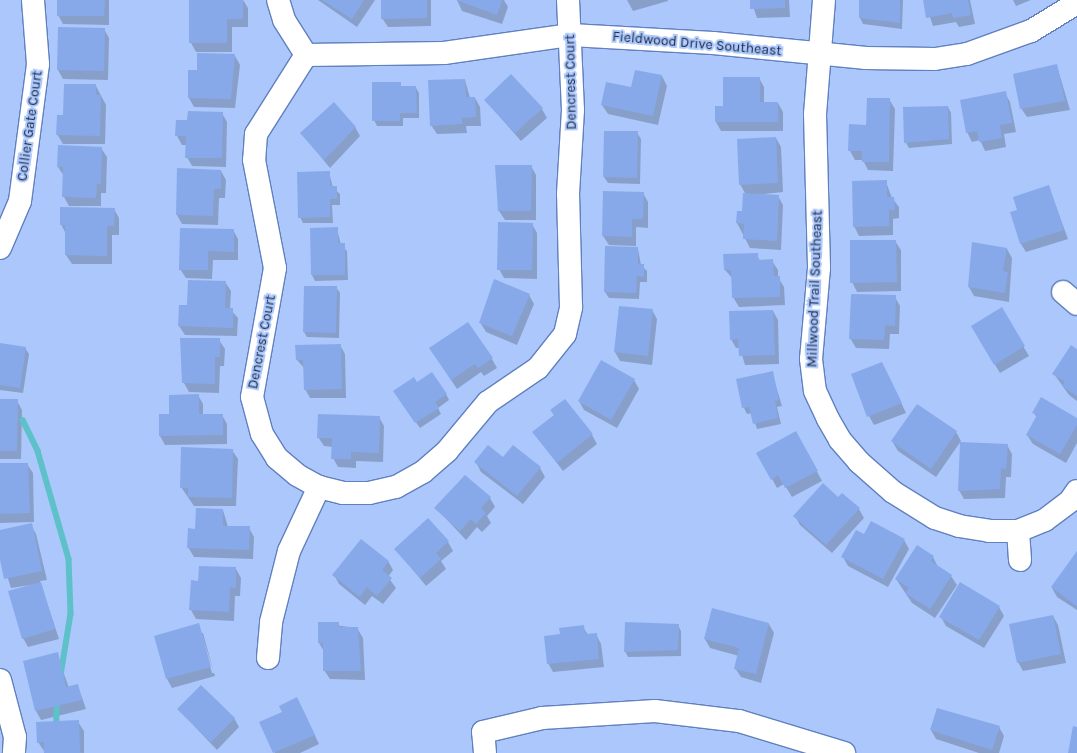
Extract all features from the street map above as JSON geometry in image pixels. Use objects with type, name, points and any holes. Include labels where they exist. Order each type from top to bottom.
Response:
[{"type":"street","name":"Collier Gate Court","points":[[0,248],[20,201],[27,152],[38,64],[33,0]]},
{"type":"street","points":[[278,0],[284,20],[306,55]]},
{"type":"street","name":"Dencrest Court","points":[[306,55],[256,134],[254,160],[275,268],[252,397],[262,434],[278,458],[319,487],[343,493],[368,493],[396,487],[423,472],[447,451],[488,402],[538,368],[564,334],[571,308],[568,194],[573,110],[568,0]]},
{"type":"street","name":"Millwood Trail Southeast","points":[[824,0],[815,114],[819,268],[811,359],[815,391],[840,440],[893,492],[935,518],[958,526],[989,532],[1018,531],[1045,520],[1070,501],[1077,491]]},
{"type":"street","name":"Fieldwood Drive Southeast","points":[[306,55],[444,53],[571,35],[866,58],[935,59],[967,54],[1031,31],[1077,4]]},
{"type":"street","points":[[268,658],[271,622],[289,551],[319,487]]},
{"type":"street","points":[[1018,531],[1020,560]]},
{"type":"street","points":[[0,680],[15,737],[14,753]]},
{"type":"street","points":[[484,742],[542,718],[655,711],[739,721],[844,753]]},
{"type":"building","points":[[57,0],[105,0],[104,16],[57,16]]},
{"type":"building","points":[[189,0],[243,0],[243,19],[227,19],[227,43],[189,43]]},
{"type":"building","points":[[322,0],[364,0],[352,19]]},
{"type":"building","points":[[381,0],[427,0],[427,18],[381,19]]},
{"type":"building","points":[[456,0],[502,0],[497,15]]},
{"type":"building","points":[[750,0],[785,0],[785,8],[750,9]]},
{"type":"building","points":[[859,0],[900,0],[900,23],[859,18]]},
{"type":"building","points":[[923,0],[968,0],[971,15],[953,18],[952,13],[926,18]]},
{"type":"building","points":[[58,27],[105,28],[104,71],[57,70]]},
{"type":"building","points":[[197,53],[235,54],[231,99],[188,98],[188,70],[197,70]]},
{"type":"building","points":[[1057,64],[1065,101],[1020,109],[1013,74]]},
{"type":"building","points":[[635,70],[662,75],[653,116],[601,105],[606,82],[631,87]]},
{"type":"building","points":[[511,74],[543,108],[515,133],[484,100]]},
{"type":"building","points":[[723,77],[760,77],[760,102],[778,102],[778,122],[715,122],[715,106],[723,106]]},
{"type":"building","points":[[465,79],[466,97],[475,97],[476,117],[462,118],[462,124],[430,126],[428,80]]},
{"type":"building","points":[[372,82],[401,82],[401,86],[416,86],[417,113],[400,113],[400,121],[372,121]]},
{"type":"building","points":[[64,84],[96,84],[96,95],[101,95],[100,136],[56,135],[57,115],[63,115]]},
{"type":"building","points":[[1006,91],[1012,123],[1000,125],[1002,138],[979,142],[977,131],[966,133],[960,100]]},
{"type":"building","points":[[867,98],[890,98],[889,162],[862,162],[862,151],[848,151],[849,124],[866,125]]},
{"type":"building","points":[[334,102],[356,127],[324,160],[300,133]]},
{"type":"building","points":[[948,106],[949,139],[904,143],[903,107]]},
{"type":"building","points":[[188,111],[223,112],[222,158],[185,158],[186,136],[175,136],[176,120],[187,120]]},
{"type":"building","points":[[604,131],[638,131],[637,178],[603,177]]},
{"type":"building","points":[[776,137],[778,183],[739,185],[737,139]]},
{"type":"building","points":[[58,145],[102,147],[101,184],[97,184],[96,198],[62,197],[63,167],[57,167]]},
{"type":"building","points":[[495,165],[532,165],[531,211],[498,211]]},
{"type":"building","points":[[177,168],[221,170],[221,189],[214,189],[213,216],[176,215]]},
{"type":"building","points":[[330,171],[330,186],[337,186],[337,199],[330,199],[330,217],[298,218],[297,172]]},
{"type":"building","points":[[887,180],[887,197],[894,197],[895,210],[889,210],[889,226],[853,227],[852,181]]},
{"type":"building","points":[[1049,185],[1064,230],[1020,244],[1010,212],[1017,210],[1013,197]]},
{"type":"building","points":[[603,191],[644,192],[643,219],[632,219],[632,237],[602,236]]},
{"type":"building","points":[[743,193],[779,195],[777,241],[743,239],[744,224],[736,223],[737,211],[742,211]]},
{"type":"building","points":[[60,207],[115,208],[114,226],[107,226],[107,256],[65,255],[65,225],[60,225]]},
{"type":"building","points":[[498,222],[533,223],[532,270],[497,270]]},
{"type":"building","points":[[338,227],[338,243],[345,243],[345,275],[311,275],[310,228]]},
{"type":"building","points":[[180,228],[234,229],[234,252],[208,251],[208,270],[179,270]]},
{"type":"building","points":[[850,240],[896,240],[897,282],[850,283]]},
{"type":"building","points":[[972,242],[1007,248],[1003,271],[1008,272],[1005,293],[968,287]]},
{"type":"building","points":[[605,246],[638,247],[638,264],[644,264],[644,277],[637,276],[636,293],[604,292]]},
{"type":"building","points":[[758,253],[758,260],[773,259],[774,276],[780,276],[780,297],[732,298],[731,270],[724,270],[723,254]]},
{"type":"building","points":[[494,279],[530,294],[512,336],[479,323]]},
{"type":"building","points":[[188,280],[226,281],[225,308],[233,308],[233,328],[178,326],[179,305],[187,305]]},
{"type":"building","points":[[304,286],[337,286],[336,333],[303,332]]},
{"type":"building","points":[[851,294],[896,295],[895,326],[885,325],[884,340],[849,339]]},
{"type":"building","points":[[619,306],[653,309],[648,356],[614,352]]},
{"type":"building","points":[[1002,307],[1025,346],[994,365],[971,326]]},
{"type":"building","points":[[773,310],[775,355],[739,356],[738,339],[730,340],[729,311]]},
{"type":"building","points":[[468,322],[493,358],[478,368],[475,364],[451,380],[429,348]]},
{"type":"building","points":[[180,338],[220,338],[220,357],[215,357],[215,384],[182,383]]},
{"type":"building","points":[[0,343],[26,347],[20,388],[0,385]]},
{"type":"building","points":[[341,344],[342,389],[304,390],[303,360],[296,360],[295,345]]},
{"type":"building","points":[[1071,345],[1077,349],[1077,396],[1062,386],[1065,382],[1052,374]]},
{"type":"building","points":[[601,360],[635,379],[611,420],[578,401]]},
{"type":"building","points":[[882,362],[902,403],[867,417],[851,374]]},
{"type":"building","points":[[773,371],[779,400],[775,401],[778,418],[753,424],[749,407],[742,408],[736,379]]},
{"type":"building","points":[[432,372],[447,394],[435,402],[439,408],[415,423],[393,391],[414,377],[417,382]]},
{"type":"building","points":[[199,394],[199,414],[223,414],[223,435],[159,436],[159,414],[169,414],[169,395]]},
{"type":"building","points":[[1041,397],[1077,418],[1077,425],[1060,454],[1026,435],[1037,415],[1032,413]]},
{"type":"building","points":[[0,399],[18,399],[17,451],[0,451]]},
{"type":"building","points":[[565,399],[593,434],[557,463],[532,432],[554,415],[550,410]]},
{"type":"building","points":[[917,404],[957,431],[931,469],[891,441]]},
{"type":"building","points":[[318,414],[380,416],[379,453],[351,452],[351,459],[331,459],[332,438],[317,438]]},
{"type":"building","points":[[796,431],[818,471],[785,488],[778,475],[771,480],[756,453]]},
{"type":"building","points":[[960,442],[1008,444],[1006,469],[1001,468],[1000,489],[958,491]]},
{"type":"building","points":[[488,445],[503,457],[513,445],[541,467],[517,496],[474,462]]},
{"type":"building","points":[[181,447],[233,449],[232,498],[188,497],[188,488],[180,488]]},
{"type":"building","points":[[0,463],[28,463],[30,513],[0,514]]},
{"type":"building","points":[[465,475],[491,497],[481,508],[486,513],[476,524],[471,519],[460,531],[434,508]]},
{"type":"building","points":[[823,483],[838,497],[842,493],[860,508],[826,545],[793,516]]},
{"type":"building","points":[[196,508],[223,509],[223,526],[250,526],[249,550],[187,548],[188,528],[195,529]]},
{"type":"building","points":[[428,518],[449,541],[436,553],[441,559],[420,578],[394,549]]},
{"type":"building","points":[[871,521],[905,539],[883,579],[841,557],[856,530],[864,534]]},
{"type":"building","points":[[32,523],[42,571],[4,579],[0,560],[0,530]]},
{"type":"building","points":[[361,539],[389,561],[382,570],[392,578],[377,596],[367,587],[360,597],[332,575]]},
{"type":"building","points":[[917,545],[934,556],[931,561],[952,575],[930,609],[905,593],[909,588],[895,579]]},
{"type":"building","points":[[1077,551],[1077,606],[1051,587]]},
{"type":"building","points":[[199,566],[236,567],[236,588],[230,587],[229,612],[189,610],[191,580],[198,581]]},
{"type":"building","points":[[41,582],[55,629],[22,639],[8,591]]},
{"type":"building","points":[[960,582],[1000,606],[979,640],[939,617]]},
{"type":"building","points":[[712,608],[769,623],[756,674],[734,669],[739,648],[704,639]]},
{"type":"building","points":[[1053,615],[1061,654],[1017,663],[1009,624]]},
{"type":"building","points":[[318,622],[339,622],[339,627],[358,627],[361,671],[323,671],[323,643],[318,643]]},
{"type":"building","points":[[625,622],[679,624],[678,650],[624,652]]},
{"type":"building","points":[[199,623],[211,667],[166,679],[154,636]]},
{"type":"building","points":[[584,625],[585,634],[597,633],[599,659],[547,664],[544,636],[560,634],[559,628]]},
{"type":"building","points":[[58,652],[66,687],[78,684],[82,700],[35,711],[23,661]]},
{"type":"building","points":[[201,685],[235,718],[211,742],[177,709]]},
{"type":"building","points":[[297,697],[315,735],[273,753],[259,722],[282,712],[279,706]]},
{"type":"building","points":[[937,708],[1000,726],[992,750],[930,730]]},
{"type":"building","points":[[79,720],[80,753],[44,753],[44,742],[37,743],[36,722]]},
{"type":"building","points":[[1073,726],[1077,727],[1077,753],[1068,753]]},
{"type":"waterway","points":[[23,420],[38,451],[69,559],[71,614],[61,676]]},
{"type":"waterway","points":[[56,728],[57,700]]}]
